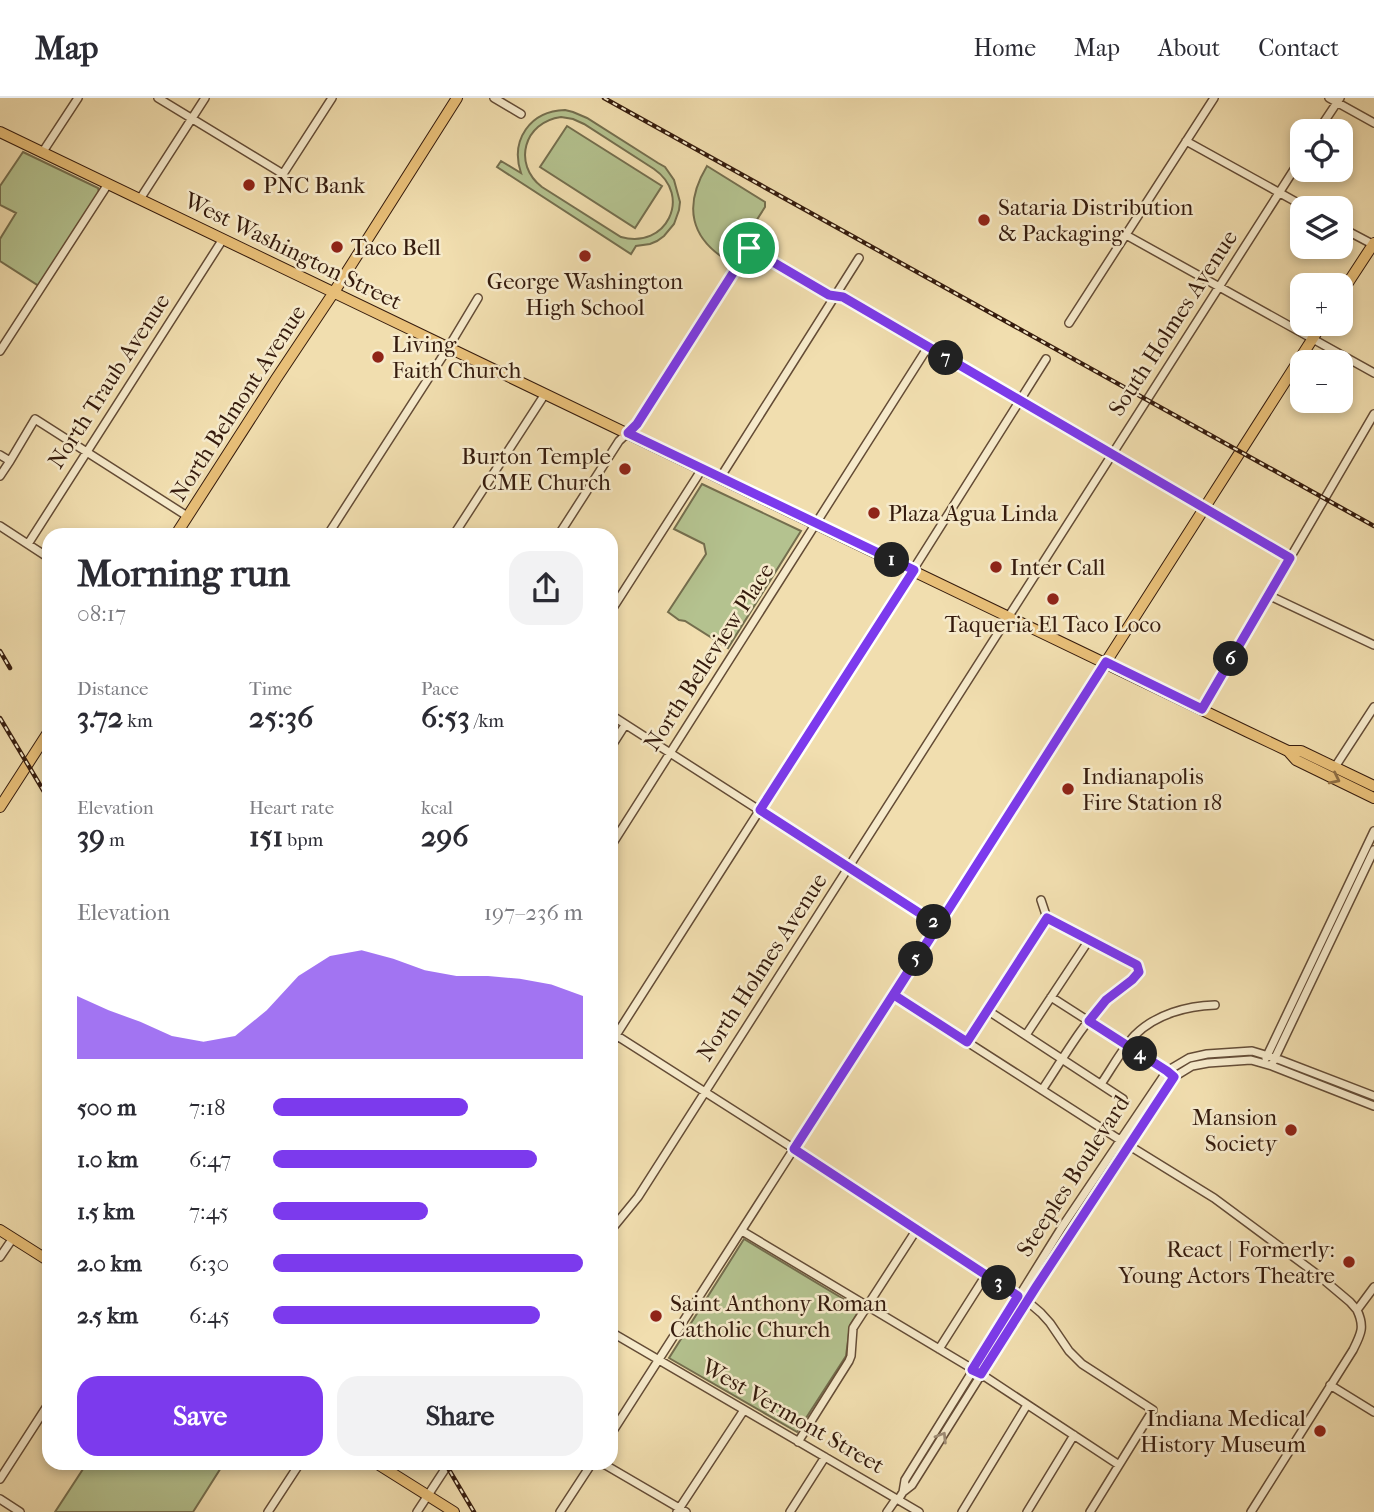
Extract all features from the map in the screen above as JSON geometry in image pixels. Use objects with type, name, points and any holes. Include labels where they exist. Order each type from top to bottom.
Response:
[{"type":"main road","name":"North Belmont Avenue","points":[[180,528],[457,98]]},
{"type":"main road","name":"West Washington Street","points":[[0,132],[1106,662],[1288,751],[1296,760],[1374,797]]},
{"type":"main road","points":[[1353,276],[1374,245]]},
{"type":"main road","points":[[1106,662],[1314,336]]},
{"type":"main road","points":[[0,807],[42,742]]},
{"type":"main road","name":"West Washington Street","points":[[1288,751],[1301,751],[1374,786]]},
{"type":"main road","points":[[0,1230],[42,1257]]},
{"type":"main road","points":[[387,1470],[454,1512]]},
{"type":"street","points":[[42,153],[78,98]]},
{"type":"street","points":[[158,98],[283,174],[332,98]]},
{"type":"street","points":[[140,199],[205,98]]},
{"type":"street","points":[[494,98],[521,114]]},
{"type":"street","points":[[1069,323],[1214,98]]},
{"type":"street","points":[[1324,119],[1335,99],[1374,123]]},
{"type":"street","points":[[1186,141],[1290,199]]},
{"type":"street","name":"South Holmes Avenue","points":[[1009,617],[1290,176]]},
{"type":"street","points":[[0,351],[108,184]]},
{"type":"street","points":[[1353,234],[1374,245]]},
{"type":"street","points":[[1126,235],[1374,373]]},
{"type":"street","name":"North Traub Avenue","points":[[28,544],[223,239]]},
{"type":"street","points":[[563,528],[619,441],[637,424],[749,248],[829,295],[843,297],[1290,558]]},
{"type":"street","points":[[720,478],[859,258]]},
{"type":"street","points":[[332,528],[478,298]]},
{"type":"street","name":"North Belleview Place","points":[[618,835],[928,347]]},
{"type":"street","points":[[618,1025],[760,810],[1046,359]]},
{"type":"street","points":[[458,528],[545,394]]},
{"type":"street","points":[[1202,709],[1374,414]]},
{"type":"street","points":[[0,476],[35,419],[187,516]]},
{"type":"street","points":[[0,455],[10,461]]},
{"type":"street","points":[[618,600],[702,469]]},
{"type":"street","points":[[0,526],[42,553]]},
{"type":"street","points":[[1268,595],[1373,642]]},
{"type":"street","name":"North Holmes Avenue","points":[[618,1222],[634,1203],[1009,617]]},
{"type":"street","points":[[618,1423],[1106,662]]},
{"type":"street","points":[[1335,767],[1374,707]]},
{"type":"street","points":[[618,720],[938,925]]},
{"type":"street","points":[[618,736],[625,725]]},
{"type":"street","points":[[1269,1061],[1374,831]]},
{"type":"street","points":[[1269,1061],[1374,850]]},
{"type":"street","points":[[1041,900],[1047,918],[1137,965],[1139,972],[1106,1000],[1042,1090]]},
{"type":"street","points":[[967,1042],[1047,918]]},
{"type":"street","points":[[1026,1035],[1089,940]]},
{"type":"street","points":[[894,995],[1214,1198],[1318,1275],[1357,1310],[1362,1321],[1358,1338],[1251,1512]]},
{"type":"street","points":[[1051,997],[1174,1077],[1192,1066],[1208,1063],[1269,1061],[1374,1097]]},
{"type":"street","points":[[1101,1084],[1136,1034],[1159,1017],[1181,1010],[1215,1005]]},
{"type":"street","points":[[987,1010],[1123,1099]]},
{"type":"street","points":[[618,1036],[1027,1301],[1050,1323],[1069,1352],[1082,1364],[1153,1410],[1090,1512]]},
{"type":"street","points":[[1167,1071],[1189,1058],[1252,1051],[1269,1061],[1374,1106]]},
{"type":"street","name":"Steeples Boulevard","points":[[903,1492],[905,1480],[1018,1296],[1167,1071]]},
{"type":"street","name":"Steeples Boulevard","points":[[887,1512],[912,1485],[1027,1301],[1174,1077]]},
{"type":"street","points":[[798,1442],[849,1361],[853,1328],[917,1229]]},
{"type":"street","points":[[741,1231],[981,1374],[1119,1465]]},
{"type":"street","points":[[0,1257],[13,1238]]},
{"type":"street","points":[[939,1349],[986,1275]]},
{"type":"street","points":[[1357,1310],[1374,1287]]},
{"type":"street","name":"West Vermont Street","points":[[618,1336],[919,1512]]},
{"type":"street","points":[[1331,1385],[1374,1412]]},
{"type":"street","points":[[962,1512],[1027,1405]]},
{"type":"street","points":[[614,1470],[681,1511],[744,1410]]},
{"type":"street","points":[[0,1479],[42,1414]]},
{"type":"street","points":[[1027,1512],[1073,1435]]},
{"type":"street","points":[[790,1512],[825,1457]]},
{"type":"street","points":[[268,1512],[295,1470]]},
{"type":"street","points":[[416,1512],[444,1470]]},
{"type":"street","points":[[560,1512],[587,1470]]},
{"type":"street","points":[[0,1499],[20,1512]]},
{"type":"green space","points":[[565,110],[587,118],[665,167],[674,180],[680,202],[674,224],[664,236],[650,244],[636,246],[631,254],[497,167],[501,161],[521,173],[518,149],[521,139],[533,122],[553,112]],"holes":[[[561,117],[573,119],[654,169],[666,180],[672,193],[673,206],[662,228],[651,236],[637,239],[621,237],[542,187],[533,178],[525,156],[531,135],[548,120]]]},
{"type":"green space","points":[[567,126],[662,186],[635,228],[540,167]]},
{"type":"green space","points":[[23,152],[98,188],[99,192],[39,286],[0,261],[0,239],[16,213],[0,205],[0,186]]},
{"type":"green space","points":[[707,166],[765,202],[765,207],[730,262],[706,243],[694,220],[695,195]]},
{"type":"green space","points":[[702,484],[801,531],[728,648],[668,612],[706,554],[704,544],[674,529]]},
{"type":"green space","points":[[744,1239],[860,1309],[850,1325],[846,1356],[797,1432],[669,1358]]},
{"type":"green space","points":[[82,1470],[220,1470],[193,1512],[55,1512]]},
{"type":"railway","points":[[604,98],[1374,526]]},
{"type":"railway","points":[[0,651],[10,668]]},
{"type":"railway","points":[[0,718],[42,788]]},
{"type":"railway","points":[[449,1470],[474,1512]]},
{"type":"place","name":"PNC Bank","points":[[249,185]]},
{"type":"place","name":"Sataria Distribution & Packaging","points":[[984,220]]},
{"type":"place","name":"Taco Bell","points":[[337,247]]},
{"type":"place","name":"George Washington High School","points":[[585,256]]},
{"type":"place","name":"Living Faith Church","points":[[378,357]]},
{"type":"place","name":"Burton Temple CME Church","points":[[625,469]]},
{"type":"place","name":"Plaza Agua Linda","points":[[874,513]]},
{"type":"place","name":"Inter Call","points":[[996,567]]},
{"type":"place","name":"Taqueria El Taco Loco","points":[[1053,599]]},
{"type":"place","name":"Indianapolis Fire Station 18","points":[[1068,789]]},
{"type":"place","name":"Mansion Society","points":[[1291,1130]]},
{"type":"place","name":"React | Formerly: Young Actors Theatre","points":[[1349,1262]]},
{"type":"place","name":"Saint Anthony Roman Catholic Church","points":[[656,1316]]},
{"type":"place","name":"Indiana Medical History Museum","points":[[1320,1431]]},
{"type":"route","points":[[749,248],[829,295],[843,297],[1290,558],[1202,709],[1106,662],[894,995],[967,1042],[1047,918],[1137,965],[1139,972],[1106,1000],[1089,1021],[1174,1077],[981,1374],[972,1370],[1018,1296],[794,1149],[938,925],[760,810],[914,570],[628,433],[637,424],[749,248]]}]
